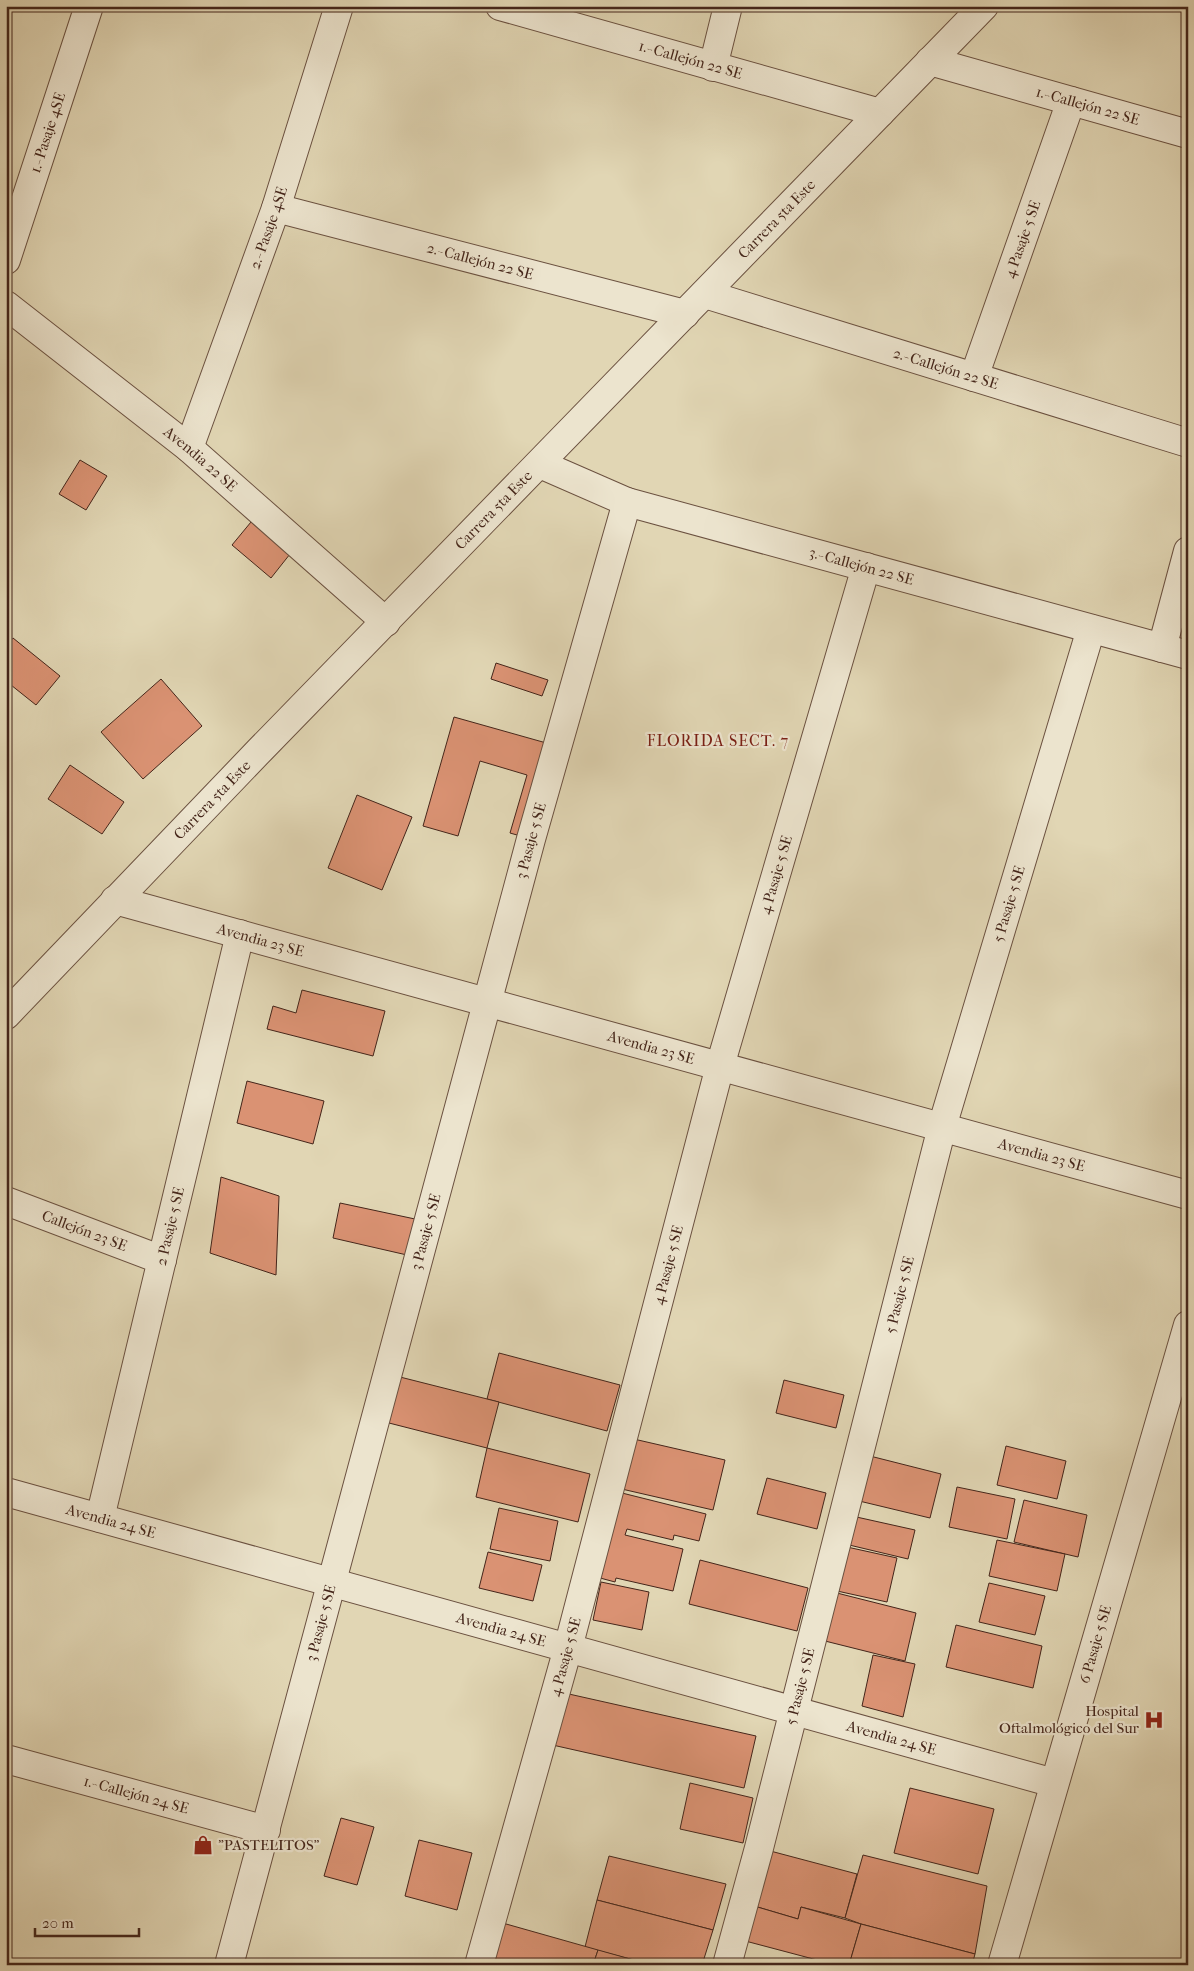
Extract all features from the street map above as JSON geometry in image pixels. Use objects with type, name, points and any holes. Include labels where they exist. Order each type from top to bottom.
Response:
[{"type":"street","name":"1.- Pasaje 4SE","points":[[6,260],[89,6]]},
{"type":"street","name":"2.- Pasaje 4SE","points":[[189,448],[276,208],[339,6]]},
{"type":"street","name":"1.- Callejón 22 SE","points":[[500,6],[880,113]]},
{"type":"street","points":[[713,67],[728,6]]},
{"type":"street","name":"Carrera 5ta Este","points":[[6,1015],[984,6]]},
{"type":"street","name":"1.- Callejón 22 SE","points":[[930,61],[1188,134]]},
{"type":"street","name":"4 Pasaje 5 SE","points":[[974,377],[1071,101]]},
{"type":"street","name":"2.- Callejón 22 SE","points":[[276,208],[685,314]]},
{"type":"street","name":"2.- Callejón 22 SE","points":[[704,294],[1188,443]]},
{"type":"street","name":"Avendia 22 SE","points":[[6,305],[189,448],[386,622]]},
{"type":"street","name":"3.- Callejón 22 SE","points":[[540,464],[628,502],[1188,655]]},
{"type":"street","name":"3 Pasaje 5 SE","points":[[230,1965],[531,839],[628,502]]},
{"type":"street","points":[[1162,648],[1188,552]]},
{"type":"street","name":"4 Pasaje 5 SE","points":[[479,1965],[568,1648],[720,1066],[866,567]]},
{"type":"street","name":"5 Pasaje 5 SE","points":[[727,1965],[794,1711],[942,1127],[1091,629]]},
{"type":"street","name":"Avendia 23 SE","points":[[116,900],[1188,1195]]},
{"type":"street","name":"2 Pasaje 5 SE","points":[[100,1518],[240,934]]},
{"type":"street","name":"Callejón 23 SE","points":[[6,1202],[162,1260]]},
{"type":"street","name":"6 Pasaje 5 SE","points":[[1002,1965],[1188,1325]]},
{"type":"street","name":"Avendia 24 SE","points":[[6,1492],[1054,1783]]},
{"type":"street","name":"1.- Callejón 24 SE","points":[[6,1758],[266,1830]]},
{"type":"building","points":[[80,460],[107,476],[86,510],[59,494]]},
{"type":"building","points":[[251,522],[290,554],[271,578],[232,545]]},
{"type":"building","points":[[13,638],[60,676],[36,705],[6,681],[6,647]]},
{"type":"building","points":[[496,663],[548,680],[542,696],[491,679]]},
{"type":"building","points":[[161,679],[202,726],[143,779],[101,732]]},
{"type":"building","points":[[454,717],[557,746],[531,839],[510,833],[527,775],[480,761],[458,836],[423,826]]},
{"type":"building","points":[[70,765],[124,802],[102,834],[48,799]]},
{"type":"building","points":[[357,795],[412,817],[382,890],[328,868]]},
{"type":"building","points":[[302,990],[385,1011],[373,1056],[267,1029],[273,1006],[296,1013]]},
{"type":"building","points":[[247,1081],[324,1101],[313,1144],[237,1123]]},
{"type":"building","points":[[221,1177],[279,1196],[276,1275],[210,1253]]},
{"type":"building","points":[[340,1203],[415,1219],[407,1255],[333,1238]]},
{"type":"building","points":[[499,1353],[620,1385],[607,1431],[487,1399]]},
{"type":"building","points":[[400,1377],[499,1402],[487,1448],[389,1423]]},
{"type":"building","points":[[784,1380],[844,1395],[836,1428],[776,1413]]},
{"type":"building","points":[[625,1437],[725,1460],[713,1510],[613,1487]]},
{"type":"building","points":[[1006,1446],[1066,1461],[1057,1499],[997,1485]]},
{"type":"building","points":[[487,1448],[590,1474],[578,1522],[476,1497]]},
{"type":"building","points":[[866,1455],[941,1474],[930,1518],[855,1500]]},
{"type":"building","points":[[767,1478],[826,1493],[817,1529],[757,1514]]},
{"type":"building","points":[[957,1487],[1015,1499],[1007,1539],[949,1527]]},
{"type":"building","points":[[610,1490],[706,1514],[699,1541],[674,1535],[673,1540],[627,1529],[625,1535],[683,1549],[673,1591],[616,1578],[615,1582],[589,1575]]},
{"type":"building","points":[[1024,1500],[1087,1515],[1078,1557],[1014,1542]]},
{"type":"building","points":[[499,1508],[558,1521],[550,1561],[490,1549]]},
{"type":"building","points":[[852,1516],[915,1530],[908,1559],[845,1544]]},
{"type":"building","points":[[997,1540],[1065,1554],[1057,1591],[989,1576]]},
{"type":"building","points":[[838,1545],[897,1558],[887,1602],[828,1589]]},
{"type":"building","points":[[488,1552],[542,1565],[533,1601],[479,1588]]},
{"type":"building","points":[[700,1560],[808,1588],[797,1631],[689,1604]]},
{"type":"building","points":[[601,1582],[649,1592],[642,1630],[593,1620]]},
{"type":"building","points":[[989,1583],[1045,1596],[1035,1635],[979,1622]]},
{"type":"building","points":[[829,1591],[916,1613],[905,1661],[817,1639]]},
{"type":"building","points":[[956,1625],[1042,1646],[1033,1688],[946,1667]]},
{"type":"building","points":[[873,1655],[915,1664],[903,1717],[862,1706]]},
{"type":"building","points":[[560,1692],[756,1736],[744,1788],[548,1744]]},
{"type":"building","points":[[690,1783],[753,1798],[743,1843],[680,1829]]},
{"type":"building","points":[[910,1788],[994,1809],[978,1874],[894,1853]]},
{"type":"building","points":[[341,1818],[374,1827],[357,1885],[324,1876]]},
{"type":"building","points":[[419,1840],[472,1853],[457,1910],[405,1896]]},
{"type":"building","points":[[759,1848],[857,1874],[845,1918],[801,1907],[798,1919],[744,1903]]},
{"type":"building","points":[[863,1855],[987,1886],[975,1954],[861,1924],[845,1918]]},
{"type":"building","points":[[609,1856],[726,1884],[713,1930],[597,1900]]},
{"type":"building","points":[[597,1900],[713,1930],[702,1965],[652,1965],[585,1947]]},
{"type":"building","points":[[744,1903],[798,1919],[801,1907],[861,1924],[849,1965],[836,1965],[734,1938]]},
{"type":"building","points":[[492,1920],[598,1950],[593,1965],[479,1965]]},
{"type":"building","points":[[861,1924],[975,1954],[972,1965],[849,1965]]},
{"type":"building","points":[[598,1950],[652,1965],[593,1965]]},
{"type":"place","name":"Hospital Oftalmológico del Sur","points":[[1154,1720]]},
{"type":"place","name":"\"PASTELITOS\"","points":[[203,1845]]},
{"type":"district","name":"FLORIDA SECT. 7","points":[[718,740]]}]
